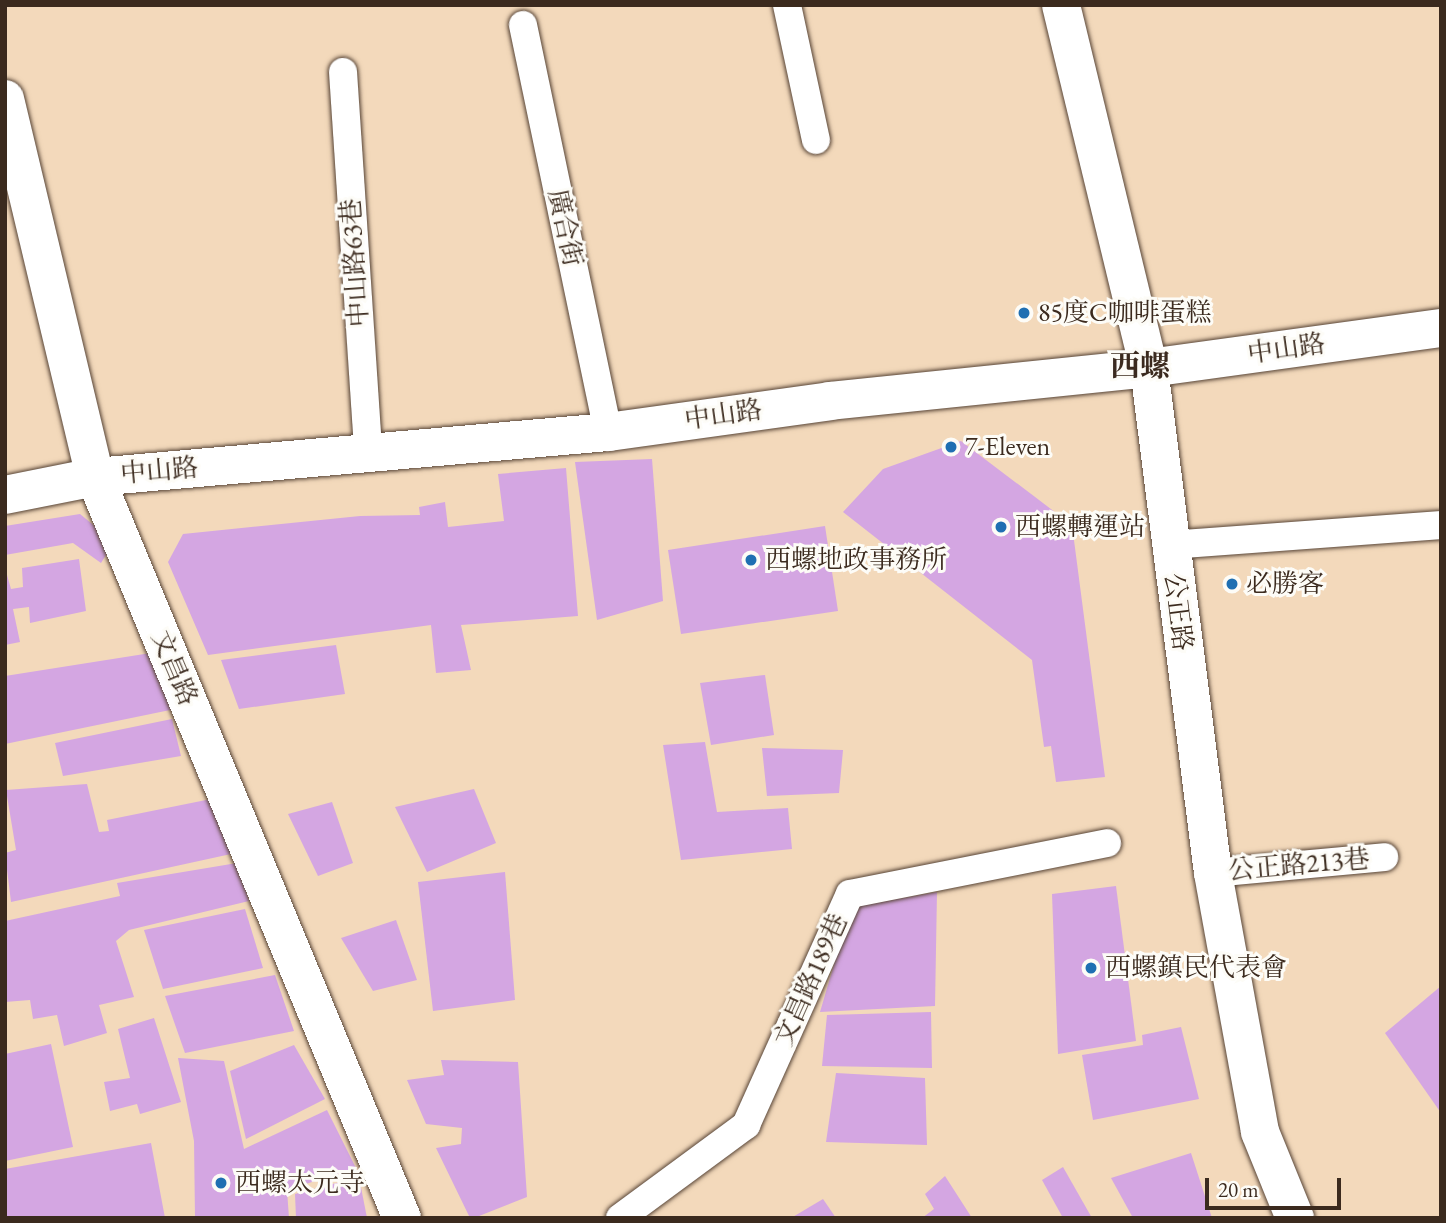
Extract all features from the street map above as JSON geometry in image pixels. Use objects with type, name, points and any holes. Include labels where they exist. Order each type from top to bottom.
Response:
[{"type":"street","name":"公正路","points":[[1060,5],[1149,368],[1213,873],[1260,1132],[1295,1218]]},
{"type":"street","name":"文昌路","points":[[5,99],[95,477],[402,1218]]},
{"type":"street","name":"中山路","points":[[5,495],[95,477],[608,432],[830,401],[1149,368],[1441,328]]},
{"type":"lane","points":[[787,5],[816,139]]},
{"type":"lane","name":"廣合街","points":[[523,25],[608,432]]},
{"type":"lane","name":"中山路63巷","points":[[343,72],[368,453]]},
{"type":"lane","points":[[1170,545],[1441,525]]},
{"type":"lane","name":"文昌路189巷","points":[[620,1218],[746,1125],[850,894],[1107,843]]},
{"type":"lane","name":"公正路213巷","points":[[1213,873],[1384,857]]},
{"type":"building","points":[[961,441],[1072,525],[1105,777],[1056,782],[1051,746],[1044,747],[1032,660],[843,512],[883,469]]},
{"type":"building","points":[[652,459],[663,601],[597,620],[575,462]]},
{"type":"building","points":[[566,468],[578,616],[461,625],[471,670],[436,673],[431,625],[208,655],[168,562],[183,534],[360,516],[420,515],[419,507],[445,502],[448,527],[504,521],[498,474]]},
{"type":"building","points":[[80,514],[114,542],[101,563],[73,543],[5,555],[5,526]]},
{"type":"building","points":[[825,526],[838,611],[681,634],[668,550]]},
{"type":"building","points":[[79,559],[86,611],[30,623],[29,607],[13,609],[20,642],[5,645],[5,568],[11,589],[23,587],[22,568]]},
{"type":"building","points":[[336,645],[345,694],[239,709],[221,660]]},
{"type":"building","points":[[157,652],[175,709],[5,744],[5,676]]},
{"type":"building","points":[[765,675],[774,735],[711,745],[700,683]]},
{"type":"building","points":[[172,719],[181,756],[63,776],[55,743]]},
{"type":"building","points":[[705,742],[717,812],[788,808],[792,849],[681,860],[663,745]]},
{"type":"building","points":[[762,748],[843,750],[839,793],[767,796]]},
{"type":"building","points":[[87,784],[99,832],[109,831],[107,820],[211,799],[231,854],[11,902],[5,853],[16,850],[6,790]]},
{"type":"building","points":[[474,789],[496,843],[427,872],[395,807]]},
{"type":"building","points":[[332,802],[353,863],[318,876],[288,814]]},
{"type":"building","points":[[237,863],[249,901],[129,930],[116,941],[134,997],[99,1005],[107,1033],[64,1046],[57,1015],[33,1019],[30,1000],[5,1002],[5,921],[120,896],[117,883]]},
{"type":"building","points":[[505,872],[515,1000],[433,1011],[418,882]]},
{"type":"building","name":"西螺鎮民代表會","points":[[1116,886],[1136,1041],[1058,1054],[1052,894]]},
{"type":"building","points":[[937,892],[935,1006],[820,1012],[851,907]]},
{"type":"building","points":[[245,909],[263,968],[163,989],[144,930]]},
{"type":"building","points":[[396,920],[417,980],[373,991],[341,938]]},
{"type":"building","points":[[275,975],[294,1031],[185,1053],[165,996]]},
{"type":"building","points":[[1441,986],[1441,1113],[1385,1033]]},
{"type":"building","points":[[931,1012],[932,1068],[822,1066],[827,1015]]},
{"type":"building","points":[[154,1018],[181,1102],[140,1114],[137,1104],[110,1111],[104,1082],[130,1078],[118,1029]]},
{"type":"building","points":[[1181,1027],[1199,1099],[1093,1120],[1082,1055],[1143,1045],[1142,1035]]},
{"type":"building","points":[[51,1044],[73,1147],[5,1161],[5,1054]]},
{"type":"building","points":[[294,1045],[325,1099],[246,1139],[230,1071]]},
{"type":"building","points":[[178,1058],[224,1061],[244,1149],[327,1110],[356,1168],[287,1190],[289,1218],[195,1218],[194,1141]]},
{"type":"building","points":[[441,1060],[518,1062],[527,1197],[470,1218],[436,1148],[461,1144],[462,1128],[426,1124],[407,1080],[444,1075]]},
{"type":"building","points":[[836,1073],[925,1078],[927,1145],[826,1142]]},
{"type":"building","points":[[151,1143],[165,1218],[5,1218],[5,1169]]},
{"type":"building","points":[[1191,1153],[1212,1218],[1133,1218],[1111,1178]]},
{"type":"building","points":[[1063,1167],[1092,1218],[1063,1218],[1042,1180]]},
{"type":"building","points":[[945,1176],[972,1218],[922,1218],[934,1209],[925,1194]]},
{"type":"building","points":[[359,1177],[367,1218],[296,1218],[295,1194]]},
{"type":"building","points":[[823,1199],[836,1218],[791,1218]]},
{"type":"place","name":"85度C咖啡蛋糕","points":[[1024,313]]},
{"type":"place","name":"7-Eleven","points":[[951,447]]},
{"type":"place","name":"西螺轉運站","points":[[1001,527]]},
{"type":"place","name":"西螺地政事務所","points":[[751,560]]},
{"type":"place","name":"必勝客","points":[[1232,584]]},
{"type":"place","name":"西螺鎮民代表會","points":[[1091,968]]},
{"type":"place","name":"西螺太元寺","points":[[221,1183]]},
{"type":"district","name":"西螺","points":[[1140,366]]}]
